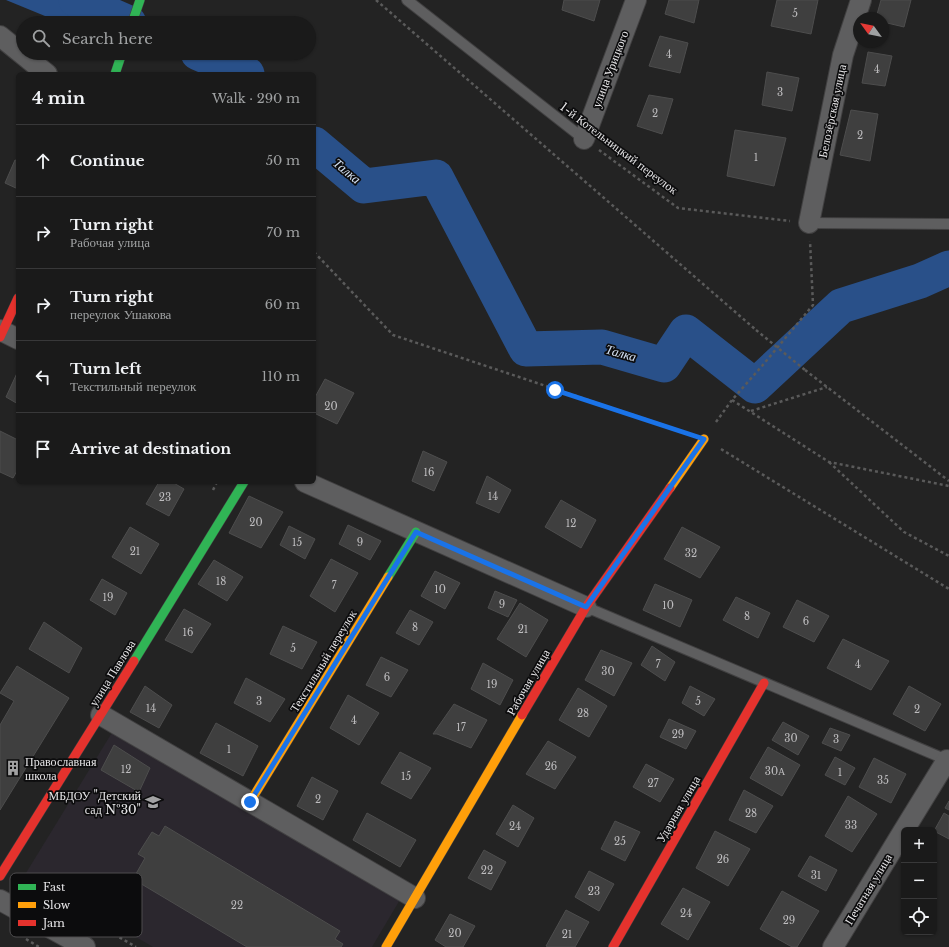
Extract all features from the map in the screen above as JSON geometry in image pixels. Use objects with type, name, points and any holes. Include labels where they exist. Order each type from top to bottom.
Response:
[{"type":"street","points":[[134,16],[140,0]]},
{"type":"street","name":"улица Урицкого","points":[[584,139],[636,0]]},
{"type":"street","name":"Белозёрская улица","points":[[809,223],[843,55],[860,0]]},
{"type":"street","points":[[0,36],[16,49]]},
{"type":"street","points":[[30,60],[45,72]]},
{"type":"street","points":[[116,72],[120,60]]},
{"type":"street","points":[[5,335],[16,304]]},
{"type":"street","name":"Рабочая улица","points":[[386,947],[586,607],[704,439]]},
{"type":"street","name":"улица Павлова","points":[[2,873],[243,484]]},
{"type":"street","points":[[309,484],[586,607]]},
{"type":"street","name":"Текстильный переулок","points":[[250,802],[416,532]]},
{"type":"street","name":"Ударная улица","points":[[614,947],[764,683]]},
{"type":"street","points":[[101,715],[415,898]]},
{"type":"street","name":"Печатная улица","points":[[906,827],[948,758]]},
{"type":"street","name":"Печатная улица","points":[[833,947],[901,835]]},
{"type":"street","points":[[0,900],[10,906]]},
{"type":"street","points":[[67,937],[85,947]]},
{"type":"lane","name":"1-й Котельницкий переулок","points":[[407,0],[584,139]]},
{"type":"lane","points":[[809,223],[949,224]]},
{"type":"lane","points":[[586,607],[764,683],[948,758]]},
{"type":"path","points":[[376,0],[756,330],[826,387],[949,482]]},
{"type":"path","name":"1-й Котельницкий переулок","points":[[584,139],[678,208],[809,223]]},
{"type":"path","points":[[704,439],[732,400],[813,305],[809,223]]},
{"type":"path","points":[[316,254],[392,334],[704,439],[949,589]]},
{"type":"path","points":[[750,411],[826,387]]},
{"type":"path","points":[[732,400],[830,462],[904,532],[949,556]]},
{"type":"path","points":[[830,462],[949,486]]},
{"type":"path","points":[[118,937],[136,947]]},
{"type":"shaded area","name":"МБДОУ \"Детский сад №30\"","points":[[113,731],[401,898],[372,947],[153,947],[136,937],[142,937],[142,873],[26,873]]},
{"type":"water","points":[[6,0],[105,0],[99,16],[45,16]]},
{"type":"building","points":[[564,0],[600,0],[594,21],[562,10]]},
{"type":"building","points":[[669,0],[699,0],[694,23],[665,14]]},
{"type":"building","points":[[777,0],[818,0],[811,34],[771,26]]},
{"type":"building","points":[[881,0],[911,0],[904,27],[889,23],[889,12],[878,12]]},
{"type":"building","points":[[660,36],[688,43],[680,73],[649,66]]},
{"type":"building","points":[[868,52],[892,56],[885,86],[862,83]]},
{"type":"building","points":[[767,72],[799,78],[792,111],[762,105]]},
{"type":"building","points":[[649,95],[673,99],[662,134],[637,126]]},
{"type":"building","points":[[851,110],[878,114],[870,161],[840,155]]},
{"type":"building","points":[[735,130],[786,138],[774,186],[727,176]]},
{"type":"building","points":[[15,160],[16,160],[16,188],[5,183]]},
{"type":"building","points":[[16,375],[16,403],[6,397]]},
{"type":"building","points":[[325,379],[354,393],[337,424],[316,414],[316,395]]},
{"type":"building","points":[[0,431],[16,439],[16,473],[13,478],[0,472]]},
{"type":"building","points":[[423,451],[447,462],[434,491],[412,481]]},
{"type":"building","points":[[487,476],[511,490],[499,513],[476,503]]},
{"type":"building","points":[[158,484],[175,484],[184,489],[169,516],[146,504]]},
{"type":"building","points":[[249,496],[283,512],[261,548],[229,533]]},
{"type":"building","points":[[561,500],[596,520],[581,548],[545,527]]},
{"type":"building","points":[[348,525],[381,541],[370,560],[339,544]]},
{"type":"building","points":[[289,526],[315,539],[305,559],[280,545]]},
{"type":"building","points":[[130,527],[159,544],[141,574],[112,557]]},
{"type":"building","points":[[682,527],[720,547],[700,578],[664,559]]},
{"type":"building","points":[[331,559],[358,573],[335,612],[310,596]]},
{"type":"building","points":[[214,560],[243,577],[227,601],[198,584]]},
{"type":"building","points":[[435,571],[460,583],[445,609],[421,596]]},
{"type":"building","points":[[102,579],[127,593],[115,615],[90,600]]},
{"type":"building","points":[[655,584],[692,600],[680,627],[643,610]]},
{"type":"building","points":[[495,591],[517,600],[508,617],[488,608]]},
{"type":"building","points":[[736,597],[770,613],[758,638],[723,620]]},
{"type":"building","points":[[797,600],[829,616],[814,642],[783,627]]},
{"type":"building","points":[[520,603],[548,620],[526,657],[497,639]]},
{"type":"building","points":[[184,609],[211,624],[192,653],[165,640]]},
{"type":"building","points":[[410,610],[433,622],[419,645],[396,633]]},
{"type":"building","points":[[44,622],[82,648],[69,673],[29,649]]},
{"type":"building","points":[[283,626],[317,642],[302,669],[270,654]]},
{"type":"building","points":[[843,639],[889,661],[871,690],[827,668]]},
{"type":"building","points":[[652,646],[675,662],[665,681],[641,665]]},
{"type":"building","points":[[601,650],[632,663],[614,696],[585,680]]},
{"type":"building","points":[[381,657],[408,670],[391,697],[366,685]]},
{"type":"building","points":[[483,663],[513,680],[500,705],[471,689]]},
{"type":"building","name":"Православная школа","points":[[17,666],[69,698],[0,810],[0,725],[14,701],[0,693]]},
{"type":"building","points":[[246,678],[285,699],[270,722],[234,703]]},
{"type":"building","points":[[145,686],[172,705],[159,728],[130,712]]},
{"type":"building","points":[[690,686],[715,699],[704,716],[682,703]]},
{"type":"building","points":[[909,686],[941,704],[925,731],[893,714]]},
{"type":"building","points":[[578,688],[607,706],[589,737],[559,720]]},
{"type":"building","points":[[348,695],[379,713],[359,745],[330,728]]},
{"type":"building","points":[[454,704],[487,720],[471,748],[437,734],[433,734]]},
{"type":"building","points":[[669,719],[696,731],[686,749],[660,737]]},
{"type":"building","points":[[783,722],[809,736],[798,755],[772,740]]},
{"type":"building","points":[[216,723],[258,746],[243,776],[200,753]]},
{"type":"building","points":[[830,728],[850,735],[841,751],[822,743]]},
{"type":"building","points":[[548,741],[576,757],[555,789],[526,774]]},
{"type":"building","points":[[114,745],[150,768],[139,792],[101,770]]},
{"type":"building","points":[[768,747],[800,765],[782,796],[750,778]]},
{"type":"building","points":[[400,752],[431,768],[411,799],[381,783]]},
{"type":"building","points":[[835,757],[855,768],[845,785],[825,775]]},
{"type":"building","points":[[874,758],[906,774],[891,803],[859,787]]},
{"type":"building","points":[[646,764],[674,779],[660,802],[633,787]]},
{"type":"building","points":[[312,777],[338,791],[323,820],[297,806]]},
{"type":"building","points":[[744,790],[773,806],[756,833],[729,820]]},
{"type":"building","points":[[848,796],[877,814],[852,852],[825,836]]},
{"type":"building","points":[[949,801],[949,810],[945,808]]},
{"type":"building","points":[[513,805],[534,818],[518,847],[496,834]]},
{"type":"building","points":[[367,813],[416,840],[400,867],[353,840]]},
{"type":"building","points":[[944,813],[949,816],[949,839],[937,833],[936,827]]},
{"type":"building","points":[[615,821],[640,832],[625,861],[601,849]]},
{"type":"building","name":"МБДОУ \"Детский сад №30\"","points":[[165,826],[340,931],[335,939],[343,944],[341,947],[247,947],[142,884],[142,873],[136,873],[145,858],[138,854],[152,832],[159,836]]},
{"type":"building","points":[[715,831],[750,849],[728,886],[696,868]]},
{"type":"building","points":[[484,850],[506,862],[491,890],[468,878]]},
{"type":"building","points":[[810,856],[837,870],[826,891],[798,876]]},
{"type":"building","points":[[589,871],[614,884],[599,911],[575,897]]},
{"type":"building","points":[[683,888],[710,902],[688,940],[661,924]]},
{"type":"building","points":[[782,891],[819,911],[797,947],[792,947],[760,929]]},
{"type":"building","points":[[566,910],[589,922],[575,947],[546,946]]},
{"type":"building","points":[[450,914],[475,926],[463,947],[446,947],[435,940]]},
{"type":"waterway","name":"Талка","points":[[76,0],[113,16]]},
{"type":"waterway","name":"Талка","points":[[214,60],[242,72]]},
{"type":"waterway","name":"Талка","points":[[316,146],[364,186],[436,177],[526,349],[602,347],[664,365],[686,332],[755,386],[841,306],[920,281],[949,268]]},
{"type":"traffic: fast","points":[[134,16],[140,0]]},
{"type":"traffic: fast","points":[[116,72],[120,60]]},
{"type":"traffic: fast","points":[[134,661],[243,484]]},
{"type":"traffic: fast","points":[[388,577],[416,532]]},
{"type":"traffic: slow","points":[[670,488],[704,439]]},
{"type":"traffic: slow","points":[[250,802],[388,577]]},
{"type":"traffic: slow","points":[[386,947],[522,715]]},
{"type":"traffic: jam","points":[[0,337],[16,302]]},
{"type":"traffic: jam","points":[[522,715],[586,607],[670,488]]},
{"type":"traffic: jam","points":[[0,876],[134,661]]},
{"type":"traffic: jam","points":[[613,947],[764,683]]},
{"type":"place","name":"Православная школа","points":[[13,768]]},
{"type":"place","name":"МБДОУ \"Детский сад №30\"","points":[[153,802]]},
{"type":"route","points":[[250,802],[416,532],[586,607],[704,439],[555,390]]}]
